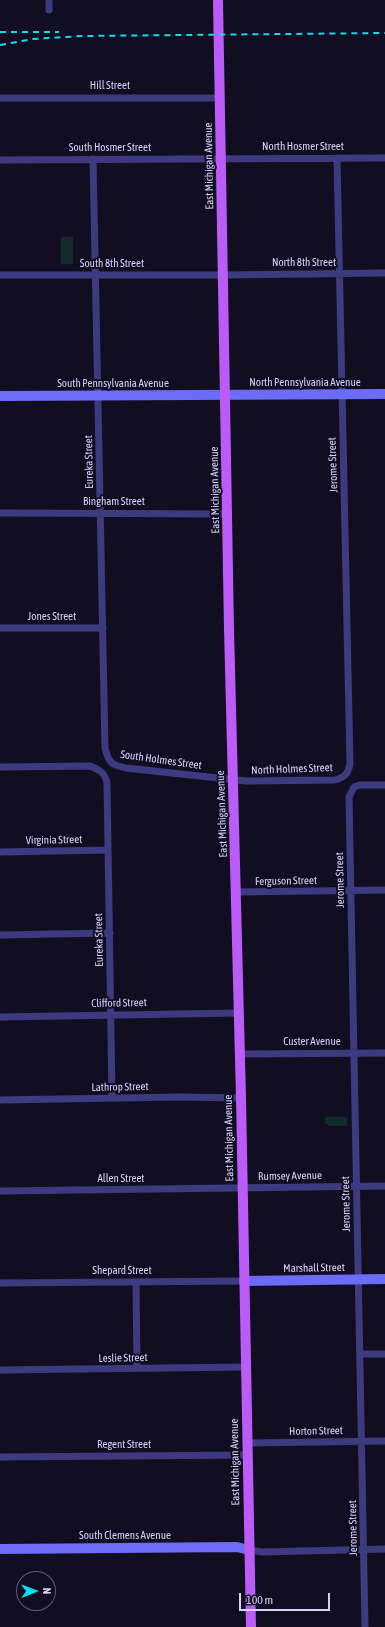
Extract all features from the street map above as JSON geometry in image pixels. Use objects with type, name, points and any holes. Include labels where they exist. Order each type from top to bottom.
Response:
[{"type":"main road","name":"East Michigan Avenue","points":[[218,0],[251,1627]]},
{"type":"street","points":[[49,0],[49,10]]},
{"type":"street","name":"Hill Street","points":[[0,98],[220,98]]},
{"type":"street","name":"North Hosmer Street","points":[[221,158],[385,158]]},
{"type":"street","name":"South Hosmer Street","points":[[0,160],[221,158]]},
{"type":"street","name":"Jerome Street","points":[[337,158],[350,756],[349,772]]},
{"type":"street","name":"Eureka Street","points":[[93,159],[105,748],[108,759],[111,763]]},
{"type":"street","name":"North 8th Street","points":[[223,275],[385,273]]},
{"type":"street","name":"South 8th Street","points":[[0,275],[223,275]]},
{"type":"street","name":"North Pennsylvania Avenue","points":[[225,395],[385,394]]},
{"type":"street","name":"South Pennsylvania Avenue","points":[[0,396],[225,395]]},
{"type":"street","name":"Bingham Street","points":[[0,513],[228,514]]},
{"type":"street","name":"Jones Street","points":[[0,628],[103,628]]},
{"type":"street","name":"South Holmes Street","points":[[111,763],[115,766],[126,768],[233,781]]},
{"type":"street","name":"Eureka Street","points":[[0,767],[90,766],[102,772],[106,776],[112,1015],[112,1098]]},
{"type":"street","name":"North Holmes Street","points":[[233,781],[335,780],[344,777],[349,772]]},
{"type":"street","name":"Jerome Street","points":[[365,1627],[349,797],[354,787],[385,785]]},
{"type":"street","name":"Virginia Street","points":[[0,852],[108,850]]},
{"type":"street","name":"Ferguson Street","points":[[236,892],[385,890]]},
{"type":"street","points":[[0,935],[110,933]]},
{"type":"street","name":"Clifford Street","points":[[0,1017],[239,1013]]},
{"type":"street","name":"Custer Avenue","points":[[239,1054],[385,1053]]},
{"type":"street","name":"Lathrop Street","points":[[0,1100],[241,1098]]},
{"type":"street","name":"Rumsey Avenue","points":[[242,1188],[385,1186]]},
{"type":"street","name":"Allen Street","points":[[0,1191],[242,1188]]},
{"type":"street","name":"Marshall Street","points":[[244,1280],[385,1279]]},
{"type":"street","name":"Shepard Street","points":[[0,1283],[244,1280]]},
{"type":"street","points":[[136,1282],[137,1368]]},
{"type":"street","points":[[360,1354],[385,1354]]},
{"type":"street","name":"Leslie Street","points":[[0,1370],[246,1367]]},
{"type":"street","name":"Horton Street","points":[[247,1443],[385,1441]]},
{"type":"street","name":"Regent Street","points":[[0,1457],[247,1455]]},
{"type":"street","name":"South Clemens Avenue","points":[[0,1549],[238,1547],[249,1550]]},
{"type":"street","points":[[249,1550],[262,1552],[385,1549]]},
{"type":"green space","points":[[61,237],[73,237],[73,264],[61,264]]},
{"type":"green space","points":[[325,1117],[347,1117],[347,1126],[328,1126],[328,1124],[325,1124]]},
{"type":"railway","points":[[0,32],[59,32]]},
{"type":"railway","points":[[0,45],[33,39],[82,36],[385,33]]}]
